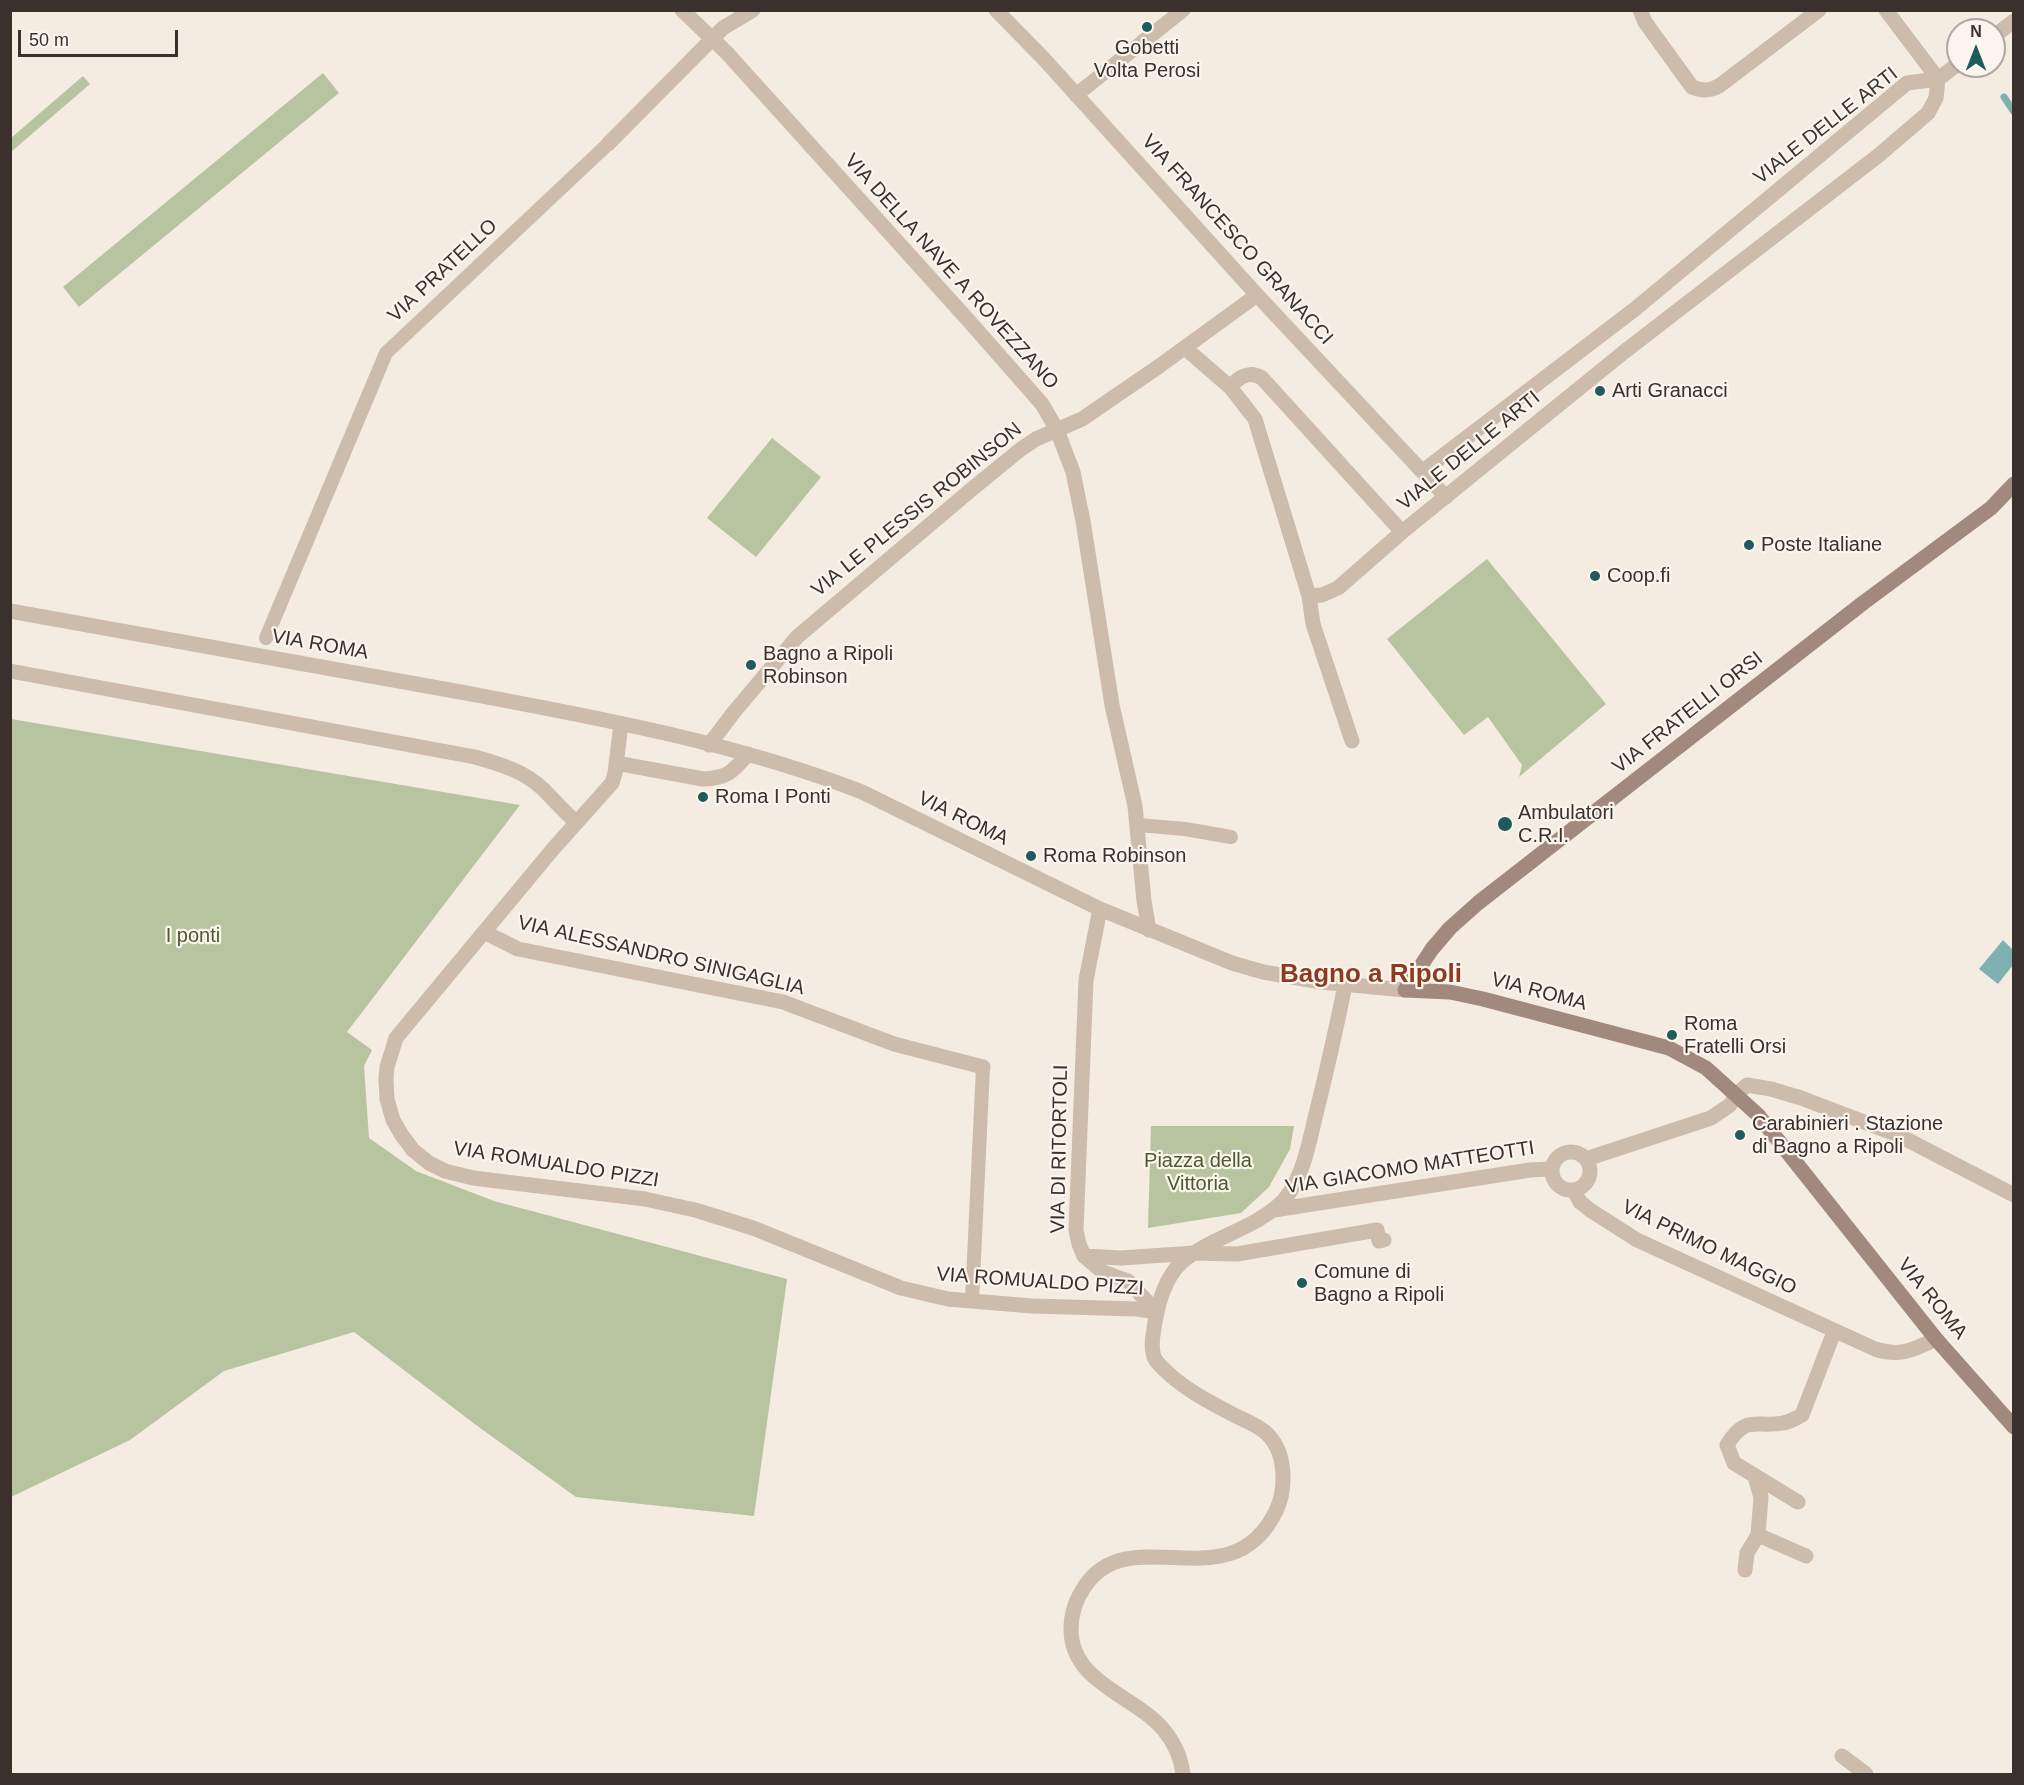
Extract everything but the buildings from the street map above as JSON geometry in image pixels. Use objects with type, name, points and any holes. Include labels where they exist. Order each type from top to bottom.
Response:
[{"type":"main road","name":"VIA FRATELLI ORSI","points":[[1405,990],[1432,949],[1450,928],[1478,903],[1863,603],[1991,508],[2013,484]]},
{"type":"main road","name":"VIA ROMA","points":[[1405,990],[1450,992],[1483,999],[1669,1048],[1706,1068],[1737,1094],[1783,1144],[1936,1339],[2013,1427]]},
{"type":"street","name":"VIA DELLA NAVE A ROVEZZANO","points":[[681,10],[727,53],[1042,404],[1057,430],[1073,472],[1096,597],[1112,705],[1135,806],[1149,930]]},
{"type":"street","name":"VIA PRATELLO","points":[[266,638],[386,353],[608,144],[723,28],[753,10]]},
{"type":"street","name":"VIA FRANCESCO GRANACCI","points":[[996,10],[1446,497]]},
{"type":"street","points":[[1076,95],[1183,10]]},
{"type":"street","points":[[1640,10],[1645,22],[1692,87],[1711,90],[1819,10]]},
{"type":"street","points":[[1886,10],[1938,79]]},
{"type":"street","name":"VIALE DELLE ARTI","points":[[1422,471],[1635,309],[1908,83],[1938,79],[1946,73]]},
{"type":"street","name":"VIALE DELLE ARTI","points":[[1309,596],[1322,595],[1338,588],[1402,532],[1652,330],[1879,155],[1928,113],[1936,98],[1938,79]]},
{"type":"street","name":"VIA LE PLESSIS ROBINSON","points":[[709,745],[797,637],[1022,449],[1036,439],[1082,418],[1185,348],[1257,295]]},
{"type":"street","points":[[1635,309],[1652,330]]},
{"type":"street","points":[[1185,348],[1230,387],[1250,410],[1260,431],[1309,596],[1313,624],[1352,741]]},
{"type":"street","points":[[1230,387],[1239,378],[1251,374],[1257,374],[1262,378],[1402,532]]},
{"type":"street","name":"VIA ROMA","points":[[10,611],[311,664],[621,724],[748,754],[824,777],[862,792],[1100,909],[1232,963],[1263,972],[1345,985],[1405,990]]},
{"type":"street","points":[[10,671],[498,763],[520,773],[541,787],[576,822]]},
{"type":"street","points":[[621,724],[616,763],[714,779],[730,772],[748,754]]},
{"type":"street","name":"VIA ROMUALDO PIZZI","points":[[616,763],[612,783],[576,822],[396,1038],[388,1061],[387,1099],[393,1120],[413,1150],[429,1163],[445,1171],[473,1178],[645,1199],[695,1210],[753,1228],[901,1288],[948,1299],[1157,1312]]},
{"type":"street","points":[[1138,825],[1185,829],[1232,837]]},
{"type":"street","name":"VIA DI RITORTOLI","points":[[1100,909],[1086,980],[1076,1230],[1078,1244],[1084,1256],[1103,1272],[1128,1281],[1157,1312]]},
{"type":"street","name":"VIA ALESSANDRO SINIGAGLIA","points":[[484,932],[518,949],[783,1002],[894,1044],[983,1066],[972,1301]]},
{"type":"street","points":[[1183,1774],[1178,1752],[1162,1727],[1101,1683],[1088,1671],[1080,1659],[1072,1638],[1074,1608],[1087,1583],[1095,1574],[1115,1562],[1125,1558],[1205,1559],[1224,1556],[1253,1541],[1263,1533],[1276,1512],[1281,1500],[1283,1472],[1279,1450],[1264,1431],[1204,1399],[1175,1380],[1161,1366],[1155,1357],[1153,1348],[1157,1312],[1164,1290],[1175,1270],[1194,1253],[1236,1233],[1274,1210],[1289,1193],[1306,1154],[1345,985]]},
{"type":"street","points":[[1737,1094],[1747,1085],[1801,1098],[1898,1135],[2013,1195]]},
{"type":"street","name":"VIA GIACOMO MATTEOTTI","points":[[1574,1191],[1559,1187],[1552,1178],[1551,1169],[1557,1158],[1566,1152],[1577,1153],[1586,1159],[1712,1118],[1730,1105],[1737,1094]]},
{"type":"street","points":[[1574,1191],[1586,1184],[1589,1178],[1589,1165],[1586,1159]]},
{"type":"street","name":"VIA GIACOMO MATTEOTTI","points":[[1274,1210],[1530,1170],[1551,1169]]},
{"type":"street","name":"VIA PRIMO MAGGIO","points":[[1574,1191],[1580,1202],[1590,1210],[1637,1240],[1834,1332],[1887,1353],[1906,1352],[1936,1339]]},
{"type":"street","points":[[1084,1256],[1121,1258],[1194,1253],[1237,1254],[1377,1230],[1379,1241],[1384,1240]]},
{"type":"street","points":[[1798,1502],[1734,1463],[1728,1445],[1736,1431],[1751,1424],[1784,1423],[1802,1415],[1834,1332]]},
{"type":"street","points":[[1745,1570],[1747,1553],[1758,1535],[1761,1497],[1755,1477]]},
{"type":"street","points":[[1758,1535],[1806,1556]]},
{"type":"street","points":[[1842,1756],[1866,1774]]},
{"type":"green space","points":[[323,73],[339,93],[79,307],[63,287]]},
{"type":"green space","points":[[83,76],[90,84],[11,152],[11,138]]},
{"type":"green space","points":[[772,438],[821,477],[756,557],[707,518]]},
{"type":"green space","points":[[1487,559],[1606,704],[1519,777],[1522,765],[1488,717],[1464,735],[1387,639]]},
{"type":"green space","name":"I ponti","points":[[11,719],[520,805],[347,1032],[372,1050],[364,1066],[369,1138],[416,1171],[494,1201],[787,1279],[754,1516],[576,1497],[476,1425],[354,1332],[224,1371],[130,1440],[11,1497]]},
{"type":"green space","name":"Piazza della Vittoria","points":[[1151,1126],[1294,1126],[1290,1149],[1269,1187],[1241,1213],[1148,1228]]},
{"type":"water","points":[[2003,940],[2013,950],[2013,965],[1998,984],[1979,969]]},
{"type":"waterway","points":[[2004,97],[2014,112]]},
{"type":"place","name":"Gobetti Volta Perosi","points":[[1147,27]]},
{"type":"place","name":"Arti Granacci","points":[[1600,391]]},
{"type":"place","name":"Poste Italiane","points":[[1749,545]]},
{"type":"place","name":"Coop.fi","points":[[1595,576]]},
{"type":"place","name":"Bagno a Ripoli Robinson","points":[[751,665]]},
{"type":"place","name":"Roma I Ponti","points":[[703,797]]},
{"type":"place","name":"Ambulatori C.R.I.","points":[[1505,824]]},
{"type":"place","name":"Roma Robinson","points":[[1031,856]]},
{"type":"place","name":"Roma Fratelli Orsi","points":[[1672,1035]]},
{"type":"place","name":"Carabinieri . Stazione di Bagno a Ripoli","points":[[1740,1135]]},
{"type":"place","name":"Comune di Bagno a Ripoli","points":[[1302,1283]]},
{"type":"district","name":"Bagno a Ripoli","points":[[1371,975]]}]
